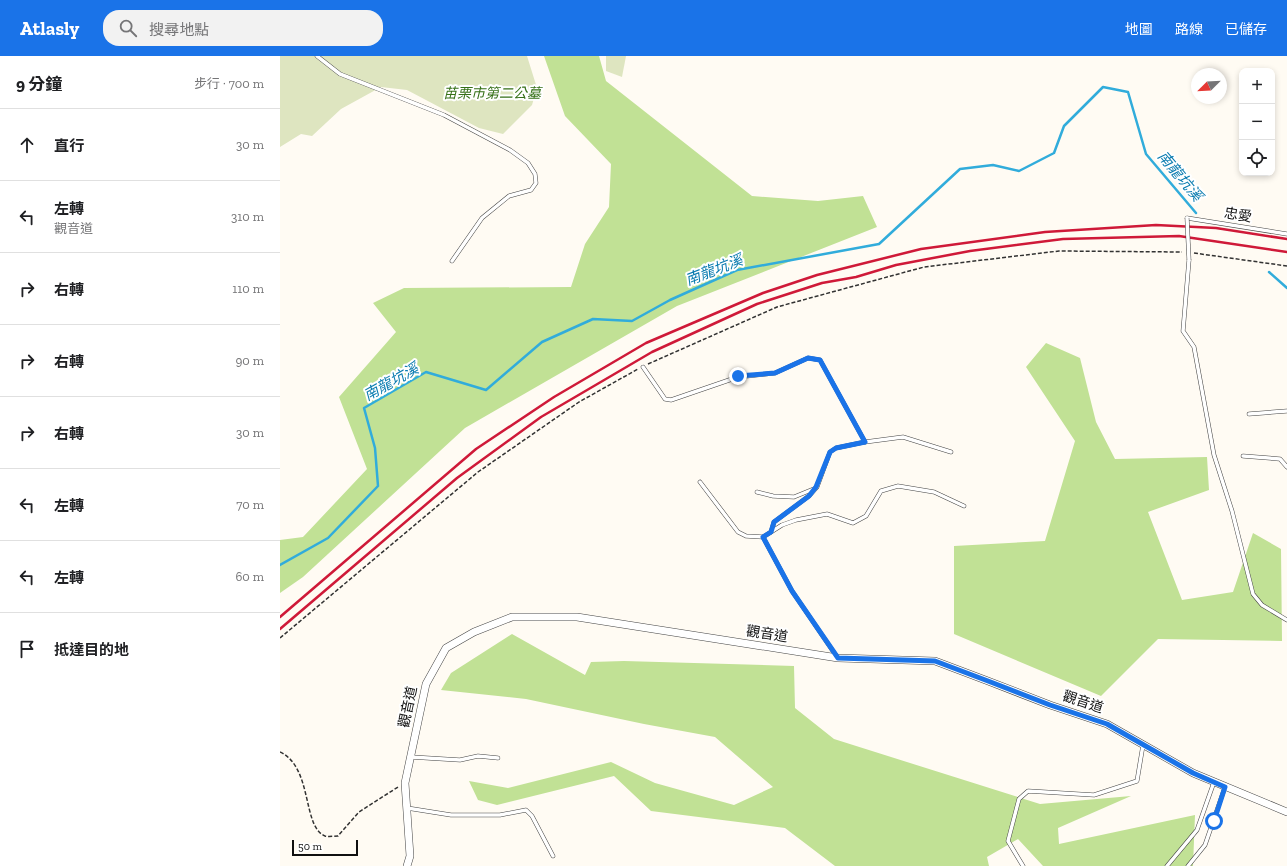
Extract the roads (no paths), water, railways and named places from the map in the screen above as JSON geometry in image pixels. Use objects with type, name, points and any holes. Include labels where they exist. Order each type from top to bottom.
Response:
[{"type":"street","name":"觀音道","points":[[407,866],[410,856],[405,783],[426,684],[446,648],[474,632],[512,617],[577,617],[838,658],[935,661],[1050,705],[1107,724],[1193,773],[1287,812]]},
{"type":"lane","points":[[317,56],[340,74],[444,115],[510,150],[528,163],[535,174],[536,183],[531,190],[509,196],[482,218],[452,261]]},
{"type":"lane","name":"忠愛","points":[[1287,234],[1186,218],[1189,260],[1183,331],[1194,347],[1214,455],[1232,511],[1252,594],[1262,605],[1287,620]]},
{"type":"lane","points":[[643,367],[665,399],[671,400],[738,376],[775,373],[808,358],[820,360],[865,442]]},
{"type":"lane","points":[[1250,414],[1287,411]]},
{"type":"lane","points":[[771,532],[774,522],[809,496],[816,487],[830,452],[836,448],[865,442],[903,437],[952,452]]},
{"type":"lane","points":[[1243,456],[1280,459],[1287,467]]},
{"type":"lane","points":[[700,482],[738,532],[746,536],[763,537],[782,525],[796,520],[827,514],[853,523],[866,516],[881,492],[898,486],[934,492],[964,506]]},
{"type":"lane","points":[[757,492],[773,496],[794,497],[816,487]]},
{"type":"lane","points":[[763,537],[792,591],[838,658]]},
{"type":"lane","points":[[1023,866],[1008,841],[1019,799],[1028,790],[1094,795],[1137,781],[1143,745]]},
{"type":"lane","points":[[411,757],[460,760],[478,756],[498,758]]},
{"type":"lane","points":[[1167,866],[1197,830],[1214,782]]},
{"type":"lane","points":[[1188,866],[1205,845],[1225,787]]},
{"type":"lane","points":[[407,808],[451,814],[500,815],[526,810],[532,816],[553,856]]},
{"type":"waterway","name":"南龍坑溪","points":[[280,565],[328,538],[378,486],[375,448],[364,408],[426,372],[486,390],[542,342],[593,319],[632,321],[670,300],[737,270],[879,244],[960,169],[993,165],[1019,171],[1054,153],[1064,126],[1103,87],[1128,92],[1146,154],[1196,213]]},
{"type":"waterway","name":"南龍坑溪","points":[[1269,272],[1287,288]]},
{"type":"railway","points":[[280,617],[476,449],[554,397],[646,343],[763,293],[817,275],[921,249],[1045,232],[1156,225],[1216,228],[1287,239]]},
{"type":"railway","points":[[280,629],[457,478],[541,417],[652,352],[757,304],[822,283],[856,277],[896,265],[970,251],[1063,239],[1179,236],[1287,252]]},
{"type":"park label","name":"苗栗市第二公墓","points":[[492,93]]}]
